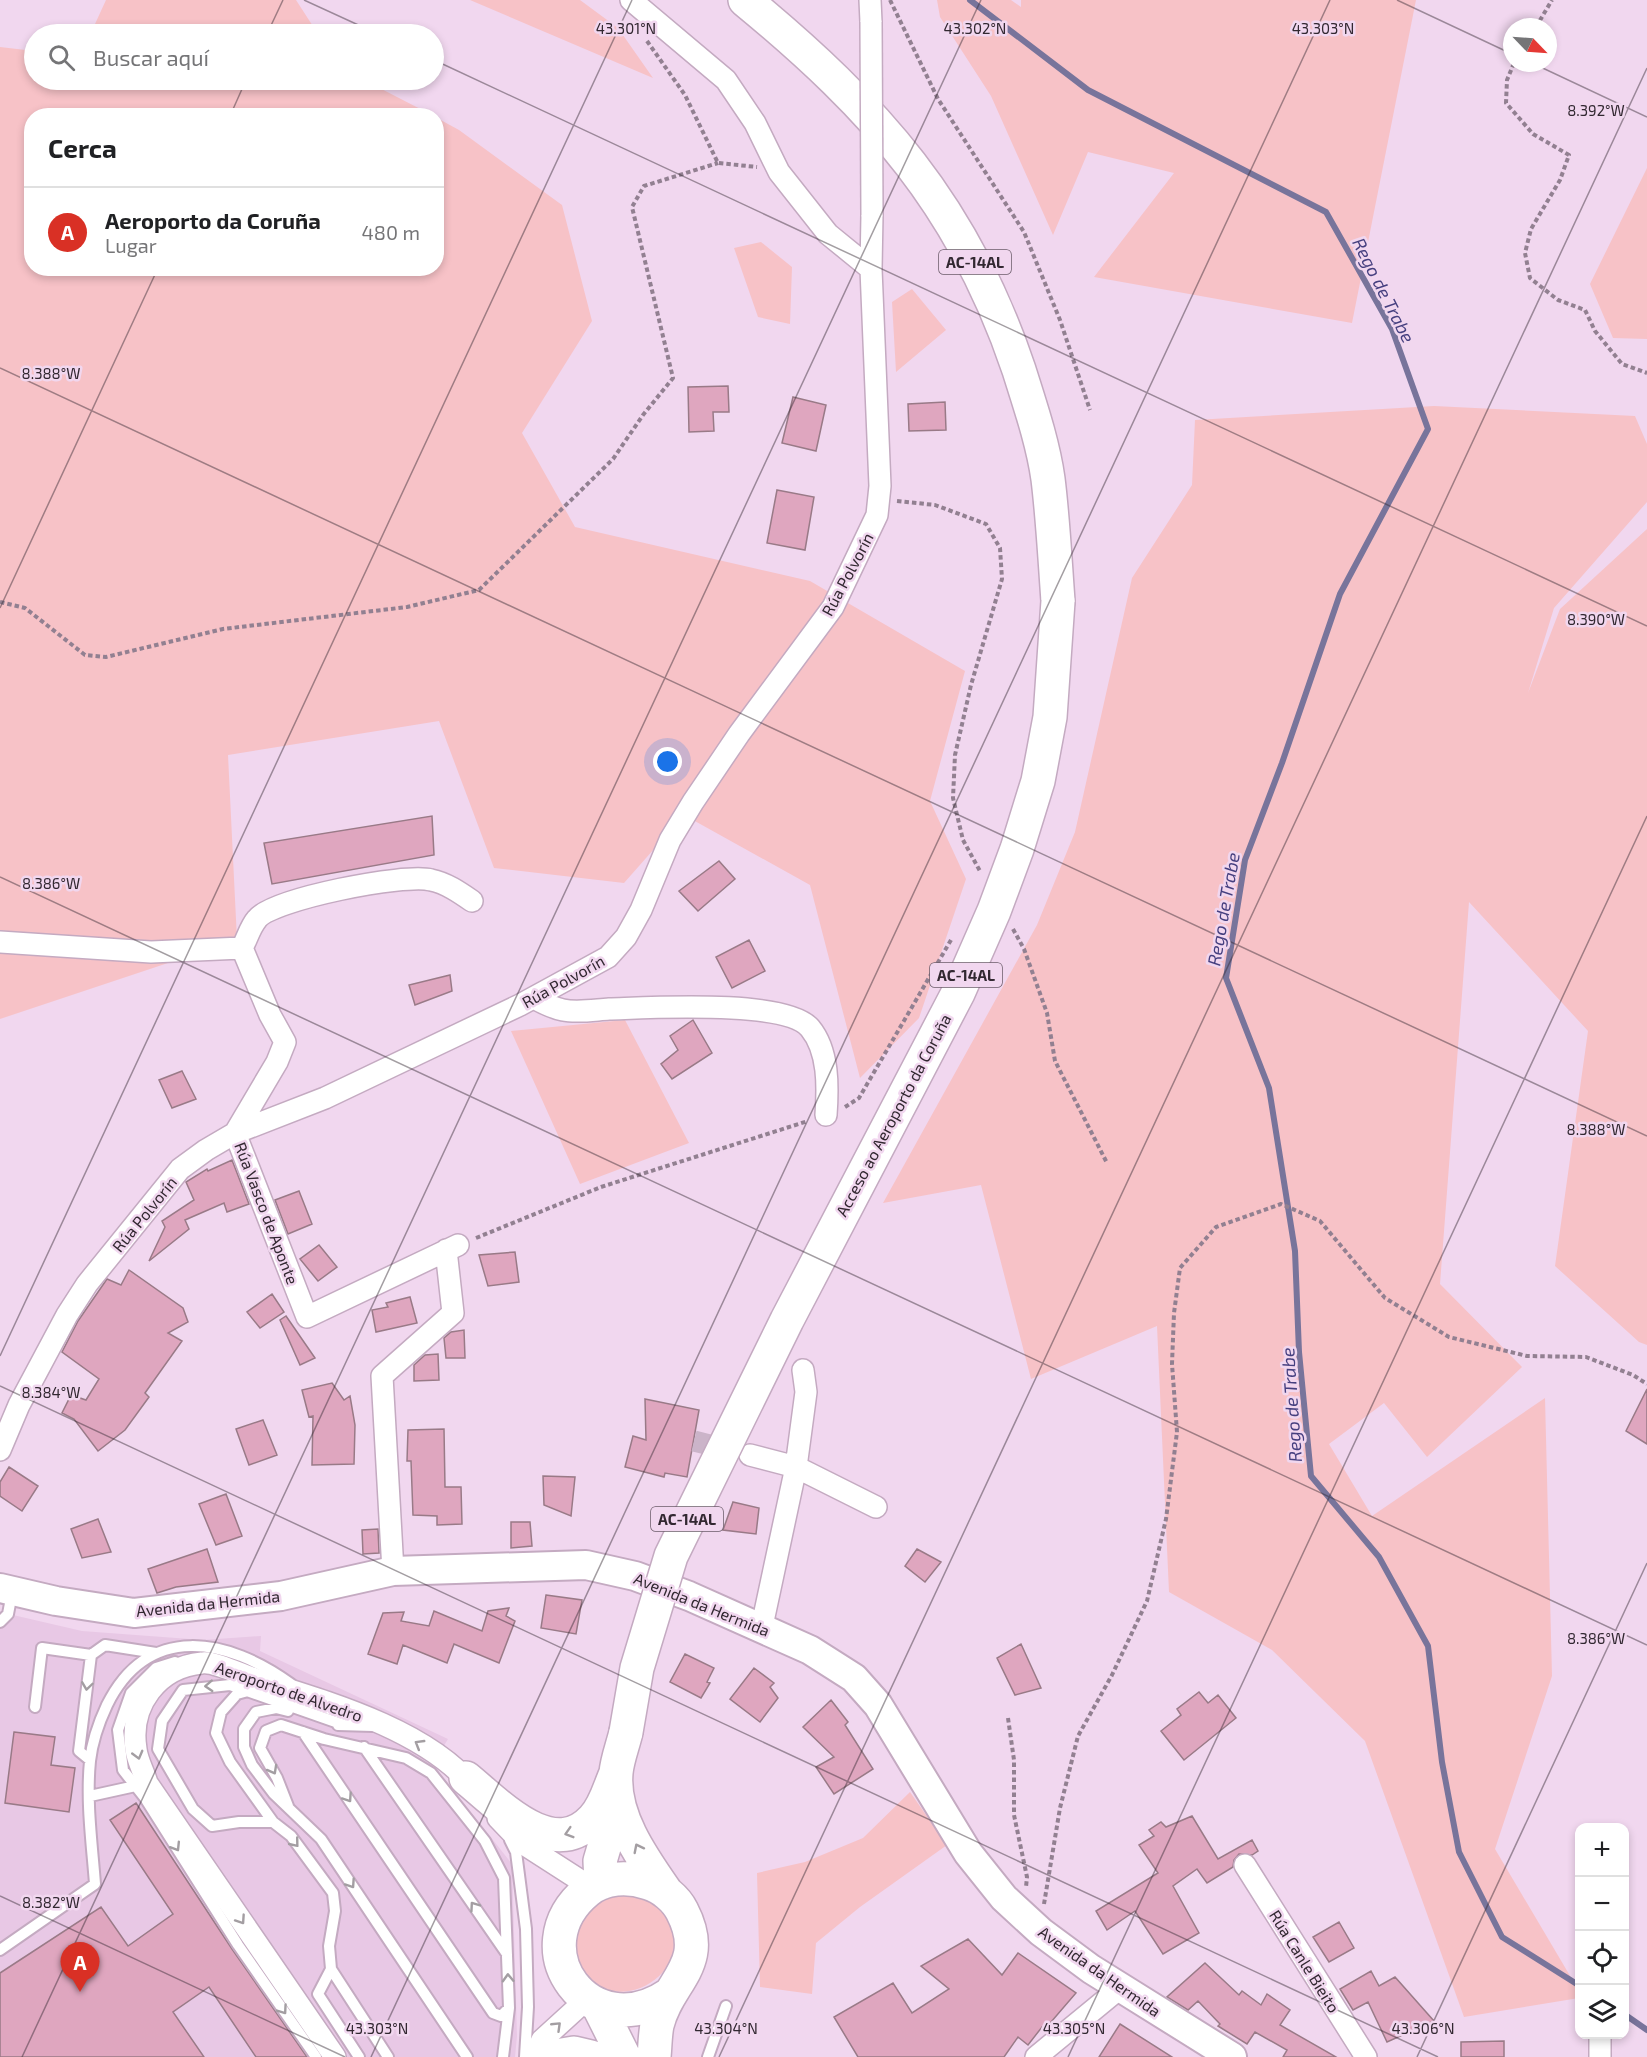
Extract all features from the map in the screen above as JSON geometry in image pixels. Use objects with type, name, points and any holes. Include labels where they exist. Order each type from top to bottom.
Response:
[{"type":"highway","name":"Acceso ao Aeroporto da Coruña","points":[[596,1885],[617,1787],[637,1668],[671,1556],[792,1309],[958,993],[994,910],[1017,849],[1038,781],[1050,717],[1058,601],[1048,478],[1028,397],[1004,324],[979,268],[950,218],[886,132],[802,47],[746,0]]},
{"type":"highway","name":"AC-14AL","points":[[466,1778],[516,1819],[537,1830],[559,1836],[581,1829],[593,1819],[617,1787]]},
{"type":"highway","points":[[617,1787],[638,1850],[666,1892],[679,1906],[688,1923],[692,1942],[689,1961],[682,1979],[670,1994],[657,2025],[654,2057]]},
{"type":"highway","points":[[624,2057],[592,2002],[573,1985],[564,1969],[560,1951],[561,1932],[566,1914],[577,1899],[596,1885],[618,1879],[635,1879],[651,1883],[666,1892]]},
{"type":"highway","points":[[592,2002],[616,2010],[636,2010],[654,2005],[670,1994]]},
{"type":"highway","points":[[550,2057],[573,2053],[591,2057]]},
{"type":"street","points":[[631,0],[726,80],[755,123],[779,172],[828,234],[871,269]]},
{"type":"street","name":"Rúa Polvorín","points":[[0,1450],[49,1345],[87,1284],[180,1170],[206,1150],[235,1133],[326,1098],[534,998],[608,957],[626,937],[641,910],[670,840],[693,802],[739,734],[833,607],[878,515],[879,500],[871,269],[870,0]]},
{"type":"street","points":[[0,942],[151,952],[242,948],[257,919],[275,906],[344,889],[429,879],[456,890],[472,901]]},
{"type":"street","name":"Rúa Vasco de Aponte","points":[[242,948],[270,1015],[285,1042],[277,1062],[235,1133],[307,1317],[452,1248]]},
{"type":"street","points":[[534,998],[565,1011],[697,1007],[777,1012],[796,1017],[809,1026],[821,1046],[828,1089],[826,1115]]},
{"type":"street","points":[[393,1571],[382,1376],[453,1313],[452,1248]]},
{"type":"street","points":[[762,1626],[796,1467],[806,1392],[803,1370]]},
{"type":"street","points":[[750,1455],[796,1467],[876,1507]]},
{"type":"street","name":"Avenida da Hermida","points":[[6,1589],[134,1613],[281,1596],[393,1571],[586,1565],[635,1576],[762,1626],[810,1650],[854,1678],[878,1705],[968,1853],[1004,1898],[1031,1923],[1120,1988],[1232,2057]]},
{"type":"street","name":"Aeroporto de Alvedro","points":[[335,2057],[142,1789],[136,1750],[135,1719],[147,1694],[164,1675],[204,1662],[306,1695],[386,1726],[421,1744],[466,1778],[522,1843],[596,1885]]},
{"type":"street","name":"Rúa Canle Bieito","points":[[1245,1865],[1366,2057]]},
{"type":"street","points":[[1036,2057],[1120,1988]]},
{"type":"street","points":[[534,2057],[542,2040],[592,2002]]},
{"type":"street","points":[[1600,2039],[1600,2057]]},
{"type":"lane","points":[[0,1622],[8,1614],[6,1589]]},
{"type":"lane","points":[[35,1707],[42,1648],[91,1655],[105,1645],[156,1653]]},
{"type":"lane","points":[[0,1950],[95,1884],[90,1760],[100,1720],[117,1685],[138,1662],[156,1653],[182,1647],[210,1646],[266,1665],[306,1695]]},
{"type":"lane","points":[[90,1760],[79,1751],[91,1655]]},
{"type":"lane","points":[[273,1822],[239,1822],[212,1826],[193,1809],[158,1749],[162,1721],[183,1690],[230,1685],[345,1725]]},
{"type":"lane","points":[[275,1685],[237,1694],[221,1712],[216,1733],[230,1762],[273,1822],[291,1836],[333,1893],[335,1911],[329,1946],[331,1969],[388,2057]]},
{"type":"lane","points":[[386,1726],[345,1725],[276,1708],[256,1712],[244,1729],[244,1747],[252,1765],[274,1794],[321,1839],[467,2057]]},
{"type":"lane","points":[[288,1806],[277,1778],[260,1748],[266,1731],[280,1725],[406,1758],[431,1773],[485,1841],[504,1878],[509,2008],[503,2057]]},
{"type":"lane","points":[[303,1732],[494,2013],[501,2016],[509,2008]]},
{"type":"lane","points":[[364,1747],[507,1954]]},
{"type":"lane","points":[[90,1796],[142,1789],[238,1945],[316,2057]]},
{"type":"lane","points":[[502,1822],[516,1852],[526,1929],[528,2007],[525,2057]]},
{"type":"lane","points":[[331,1969],[318,1994],[358,2057]]},
{"type":"lane","points":[[708,2057],[726,2006]]},
{"type":"path","points":[[890,0],[938,99],[1024,232],[1060,320],[1090,410]]},
{"type":"path","points":[[1541,18],[1552,0]]},
{"type":"path","points":[[643,35],[685,95],[718,163]]},
{"type":"path","points":[[1510,72],[1507,80],[1506,103],[1533,134],[1569,155],[1560,180],[1531,229],[1525,253],[1530,278],[1558,300],[1585,310],[1594,331],[1622,364],[1647,373]]},
{"type":"path","points":[[0,602],[26,608],[85,655],[106,657],[223,628],[407,607],[479,590],[613,459],[643,415],[674,378],[632,207],[644,186],[718,163],[779,172]]},
{"type":"path","points":[[879,500],[935,505],[986,524],[1000,548],[1002,579],[971,685],[955,755],[953,798],[963,840],[986,881]]},
{"type":"path","points":[[1008,920],[1024,949],[1047,1013],[1055,1061],[1107,1164]]},
{"type":"path","points":[[452,1248],[600,1187],[719,1151],[826,1115],[859,1098],[956,933]]},
{"type":"path","points":[[1031,1923],[1078,1736],[1112,1675],[1147,1601],[1166,1520],[1177,1432],[1172,1364],[1174,1313],[1180,1268],[1216,1227],[1281,1204],[1320,1221],[1385,1298],[1449,1337],[1527,1356],[1586,1358],[1633,1375],[1647,1384]]},
{"type":"path","points":[[1008,1718],[1014,1760],[1014,1815],[1028,1877],[1031,1923]]},
{"type":"shaded area","points":[[106,0],[296,0],[312,24],[95,24]]},
{"type":"shaded area","points":[[470,0],[580,0],[618,28],[653,78]]},
{"type":"shaded area","points":[[937,0],[1011,0],[1021,7],[1021,0],[1416,0],[1352,323],[1094,277],[1174,173],[1088,152],[1053,235],[991,96],[940,17]]},
{"type":"shaded area","points":[[0,47],[24,50],[24,90],[383,90],[418,108],[24,108],[24,276],[444,276],[444,122],[459,130],[562,205],[592,321],[522,433],[575,527],[810,581],[965,671],[930,801],[966,879],[919,1018],[860,1078],[810,885],[684,815],[624,883],[494,868],[439,721],[228,755],[237,940],[0,1019]]},
{"type":"shaded area","points":[[1647,168],[1647,339],[1613,338],[1590,284]]},
{"type":"shaded area","points":[[761,242],[792,267],[790,324],[758,317],[734,248]]},
{"type":"shaded area","points":[[912,289],[946,330],[896,372],[892,302]]},
{"type":"shaded area","points":[[1434,406],[1635,416],[1647,444],[1647,502],[1554,608],[1528,693],[1560,609],[1647,529],[1647,1345],[1639,1342],[1555,1266],[1588,1031],[1469,902],[1440,1284],[1522,1367],[1427,1457],[1384,1403],[1329,1444],[1372,1516],[1545,1398],[1552,1676],[1495,1849],[1575,1984],[1575,1999],[1464,2017],[1365,1741],[1272,1650],[1169,1592],[1157,1326],[1031,1379],[981,1185],[883,1203],[1037,925],[1075,832],[1132,578],[1192,485],[1195,420]]},
{"type":"shaded area","points":[[625,1020],[689,1143],[580,1184],[511,1031]]},
{"type":"shaded area","points":[[0,1612],[82,1631],[203,1640],[261,1636],[260,1651],[448,1739],[433,1764],[512,1864],[517,2036],[515,2057],[0,2057]]},
{"type":"shaded area","points":[[910,1792],[947,1845],[860,1907],[816,1943],[812,1994],[760,1987],[757,1873],[805,1862],[863,1838]]},
{"type":"shaded area","points":[[603,1892],[645,1895],[666,1914],[674,1930],[675,1946],[670,1961],[661,1974],[648,1984],[632,1990],[615,1992],[595,1986],[580,1972],[571,1926]]},
{"type":"building","points":[[728,386],[729,412],[713,412],[714,431],[689,432],[688,387]]},
{"type":"building","points":[[793,397],[826,405],[816,451],[782,443]]},
{"type":"building","points":[[945,402],[946,430],[909,431],[908,404]]},
{"type":"building","points":[[777,490],[814,497],[805,550],[767,543]]},
{"type":"building","points":[[432,816],[434,855],[272,884],[264,843]]},
{"type":"building","points":[[719,861],[735,879],[698,911],[679,891]]},
{"type":"building","points":[[749,940],[765,971],[732,988],[716,957]]},
{"type":"building","points":[[450,975],[452,991],[415,1005],[409,985]]},
{"type":"building","points":[[693,1020],[712,1053],[672,1079],[661,1064],[678,1050],[670,1036]]},
{"type":"building","points":[[182,1071],[196,1099],[172,1108],[159,1080]]},
{"type":"building","points":[[232,1160],[249,1204],[227,1212],[224,1203],[185,1220],[189,1229],[149,1261],[165,1227],[162,1221],[194,1200],[186,1182],[207,1169],[208,1171]]},
{"type":"building","points":[[299,1191],[312,1224],[288,1234],[275,1200]]},
{"type":"building","points":[[319,1245],[337,1267],[318,1281],[300,1259]]},
{"type":"building","points":[[515,1252],[519,1282],[488,1286],[479,1255]]},
{"type":"building","points":[[129,1270],[183,1308],[188,1322],[168,1333],[182,1341],[145,1393],[149,1397],[125,1430],[98,1451],[74,1419],[62,1413],[71,1395],[86,1400],[99,1379],[62,1352],[78,1321],[107,1279],[121,1285]]},
{"type":"building","points":[[272,1294],[284,1312],[260,1328],[247,1312]]},
{"type":"building","points":[[410,1297],[417,1323],[376,1332],[372,1310],[388,1307],[386,1303]]},
{"type":"building","points":[[286,1316],[315,1358],[300,1365],[280,1320]]},
{"type":"building","points":[[464,1330],[465,1358],[446,1358],[444,1338],[451,1332]]},
{"type":"building","points":[[438,1354],[439,1380],[414,1381],[414,1365],[425,1355]]},
{"type":"building","points":[[332,1383],[344,1400],[350,1396],[355,1425],[354,1464],[312,1465],[313,1416],[309,1417],[302,1390]]},
{"type":"building","points":[[1647,1389],[1647,1444],[1626,1431]]},
{"type":"building","points":[[645,1399],[699,1410],[687,1477],[665,1473],[664,1477],[625,1467],[633,1436],[646,1440]]},
{"type":"building","points":[[263,1420],[277,1455],[249,1465],[236,1429]]},
{"type":"building","points":[[444,1429],[445,1487],[461,1487],[462,1524],[437,1525],[437,1516],[413,1515],[411,1461],[407,1461],[408,1430]]},
{"type":"building","points":[[9,1467],[38,1486],[22,1511],[0,1496],[0,1482]]},
{"type":"building","points":[[543,1476],[575,1477],[571,1516],[544,1505]]},
{"type":"building","points":[[226,1494],[242,1536],[216,1545],[199,1504]]},
{"type":"building","points":[[733,1502],[759,1508],[756,1534],[723,1530]]},
{"type":"building","points":[[98,1519],[111,1552],[82,1558],[71,1529]]},
{"type":"building","points":[[511,1522],[530,1522],[532,1546],[511,1548]]},
{"type":"building","points":[[378,1529],[379,1553],[363,1554],[362,1530]]},
{"type":"building","points":[[207,1549],[218,1582],[176,1587],[157,1593],[148,1569]]},
{"type":"building","points":[[917,1549],[941,1562],[925,1582],[905,1566]]},
{"type":"building","points":[[546,1595],[582,1600],[576,1634],[541,1628]]},
{"type":"building","points":[[509,1608],[506,1616],[515,1621],[499,1663],[454,1644],[447,1663],[403,1645],[397,1664],[368,1654],[383,1613],[404,1612],[401,1621],[429,1626],[434,1611],[482,1631],[488,1611]]},
{"type":"building","points":[[1021,1644],[1041,1688],[1015,1695],[997,1658]]},
{"type":"building","points":[[685,1654],[714,1668],[707,1682],[710,1683],[701,1698],[670,1682]]},
{"type":"building","points":[[754,1668],[774,1683],[770,1687],[778,1698],[760,1722],[730,1699]]},
{"type":"building","points":[[1199,1692],[1208,1703],[1218,1695],[1236,1718],[1184,1760],[1161,1731],[1181,1715],[1177,1709]]},
{"type":"building","points":[[831,1700],[848,1722],[845,1725],[873,1769],[834,1794],[816,1767],[834,1757],[803,1727]]},
{"type":"building","points":[[14,1732],[55,1737],[51,1765],[75,1768],[69,1812],[5,1803]]},
{"type":"building","points":[[136,1803],[232,1949],[307,2057],[256,2057],[209,1987],[173,2012],[204,2057],[0,2057],[0,1973],[101,1907],[128,1946],[173,1914],[110,1820]]},
{"type":"building","points":[[1192,1816],[1218,1859],[1252,1840],[1258,1851],[1252,1855],[1239,1854],[1234,1860],[1233,1867],[1207,1883],[1197,1869],[1173,1886],[1199,1933],[1163,1954],[1135,1911],[1107,1930],[1096,1911],[1158,1873],[1139,1845],[1154,1836],[1149,1830],[1161,1822],[1166,1827]]},
{"type":"building","points":[[1339,1922],[1354,1948],[1329,1962],[1313,1937]]},
{"type":"building","points":[[968,1939],[1002,1975],[1018,1953],[1076,1993],[1045,2029],[1042,2027],[1028,2045],[1018,2037],[1004,2057],[858,2057],[834,2017],[893,1983],[912,2013],[949,1989],[921,1966]]},
{"type":"building","points":[[1205,1963],[1239,1995],[1242,1991],[1261,2005],[1267,1994],[1290,2010],[1280,2025],[1336,2057],[1283,2057],[1287,2050],[1255,2032],[1247,2044],[1218,2026],[1220,2024],[1198,2001],[1188,2010],[1167,1997]]},
{"type":"building","points":[[1371,1971],[1379,1986],[1395,1977],[1434,2021],[1387,2042],[1368,2002],[1353,2010],[1340,1989]]},
{"type":"building","points":[[1120,2024],[1172,2057],[1099,2057]]},
{"type":"building","points":[[1504,2041],[1504,2057],[1461,2057],[1461,2042]]},
{"type":"waterway","name":"Rego de Trabe","points":[[970,0],[1088,90],[1326,212],[1392,329],[1428,429],[1340,594],[1282,763],[1245,860],[1226,978],[1269,1088],[1295,1251],[1299,1352],[1311,1476],[1379,1557],[1428,1646],[1442,1762],[1459,1852],[1502,1937],[1578,1985]]},
{"type":"waterway","name":"Rego de Trabe","points":[[1629,2017],[1647,2030]]},
{"type":"tunnel","points":[[694,1441],[734,1451]]},
{"type":"place","name":"Aeroporto da Coruña","points":[[80,1992]]}]
